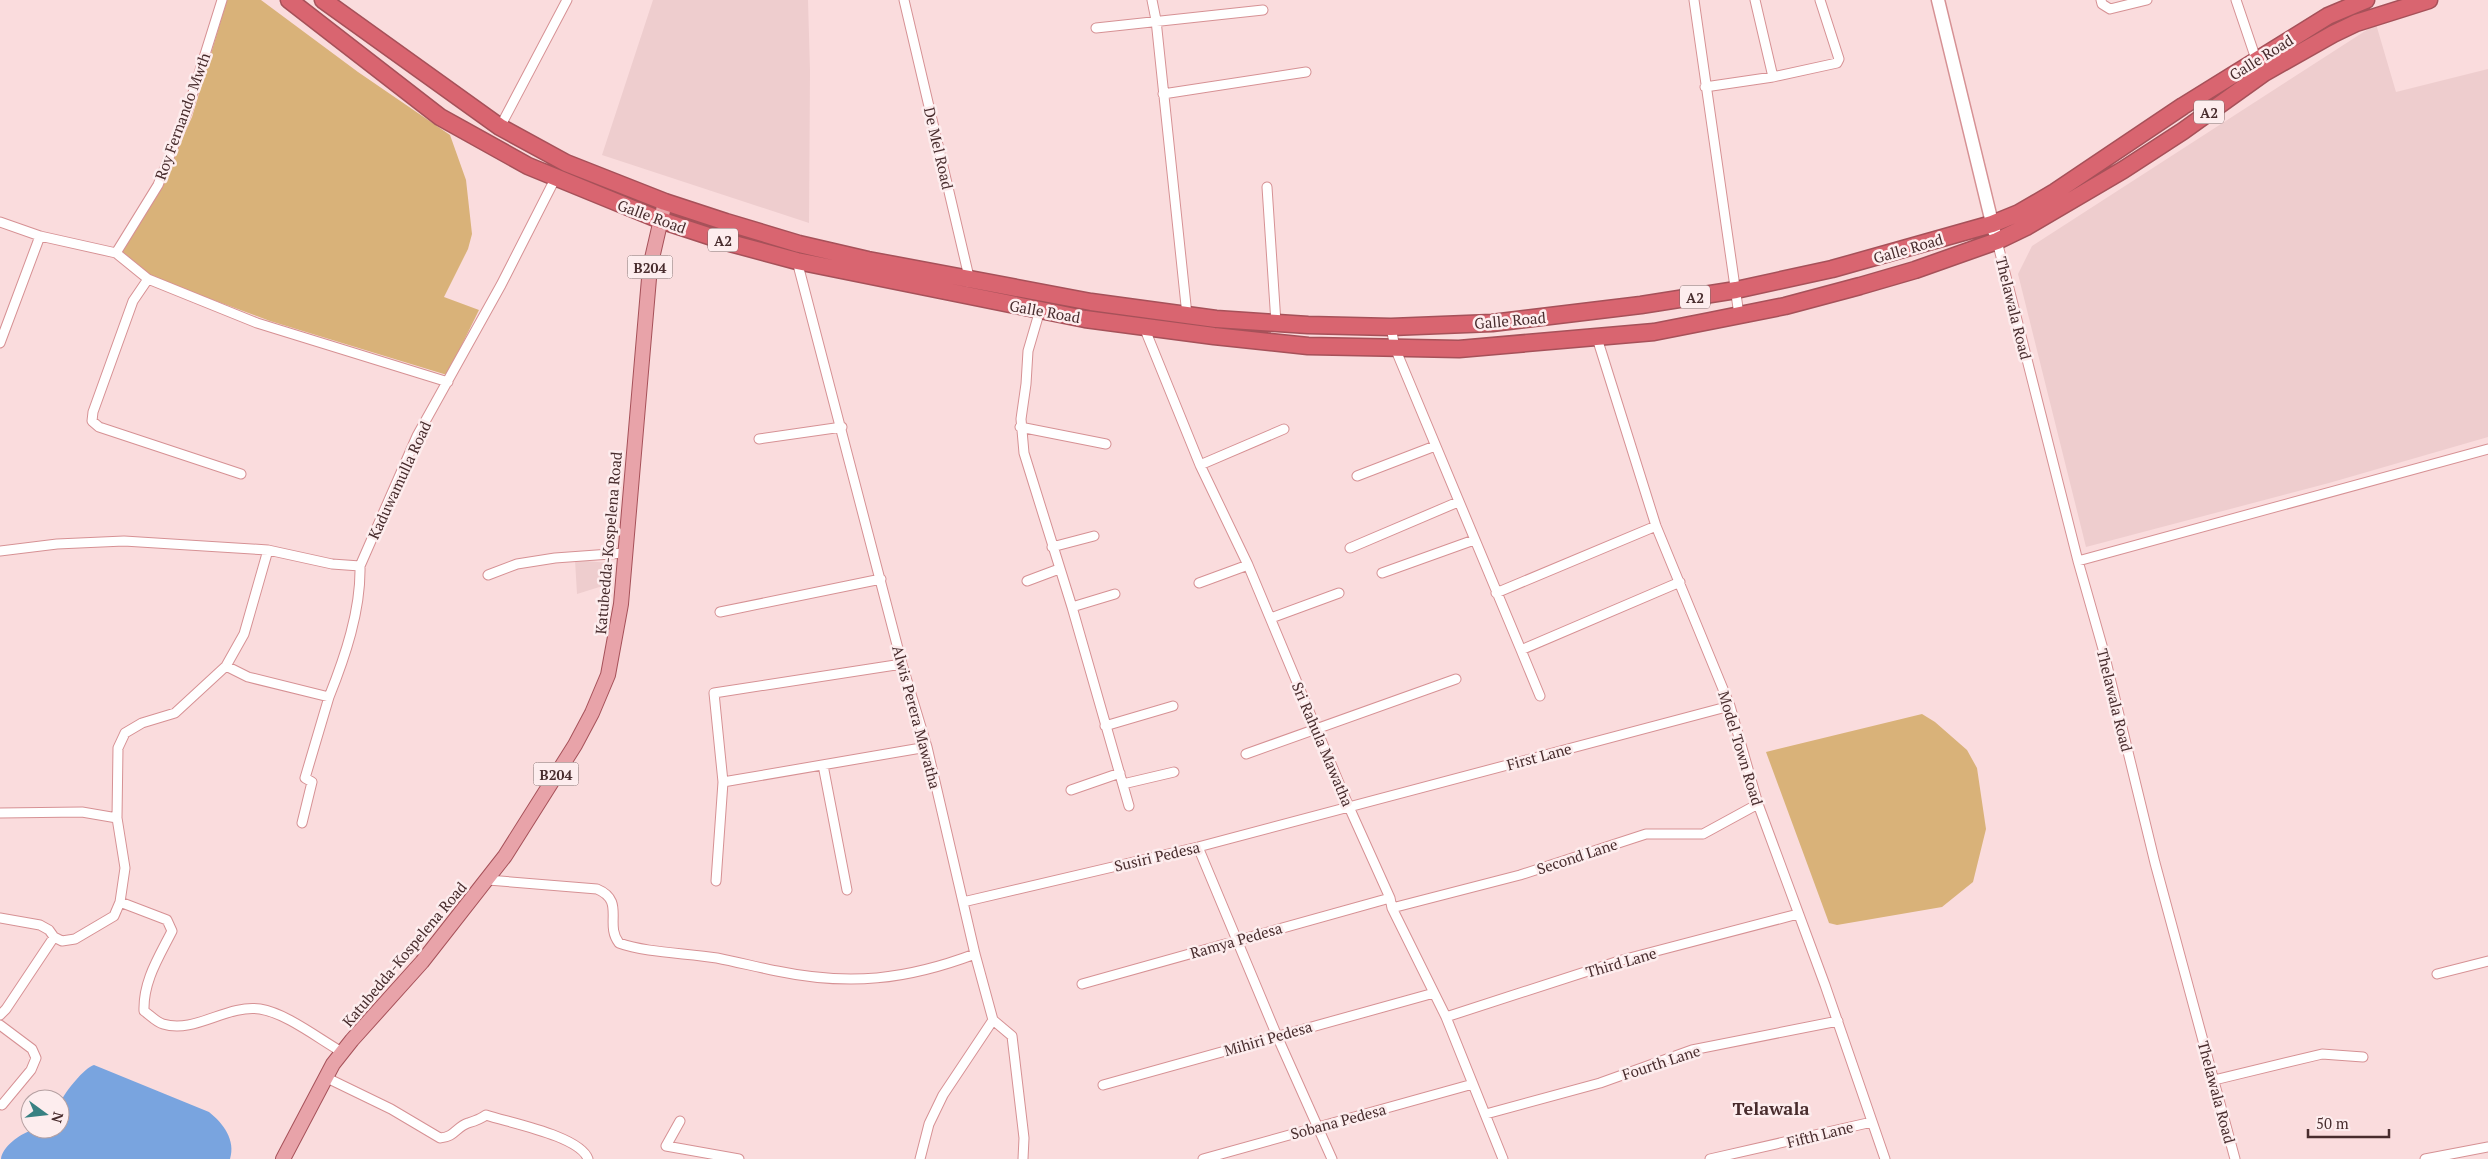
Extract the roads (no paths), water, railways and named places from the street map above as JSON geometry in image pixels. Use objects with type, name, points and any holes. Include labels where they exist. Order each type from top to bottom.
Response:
[{"type":"highway","name":"Galle Road","points":[[288,0],[440,117],[555,179],[660,220],[797,261],[964,296],[1144,327],[1308,346],[1458,349],[1654,332],[1785,306],[1915,270],[1997,241],[2026,227],[2183,131],[2260,66],[2328,16],[2366,0]]},
{"type":"highway","name":"Galle Road","points":[[323,0],[500,127],[566,163],[665,202]]},
{"type":"highway","name":"Galle Road","points":[[1391,327],[1492,323],[1641,305],[1736,290],[1832,269],[1992,224],[2019,213],[2055,192],[2260,66],[2356,23],[2429,0]]},
{"type":"highway","name":"A2","points":[[665,202],[799,244],[868,260],[969,277],[1091,302],[1187,315],[1276,323],[1391,327]]},
{"type":"main road","name":"Katubedda-Kospelena Road","points":[[283,1159],[325,1078],[342,1052],[422,962],[505,856],[575,745],[605,683],[613,652],[621,604],[650,268],[665,202]]},
{"type":"street","name":"Roy Fernando Mwth","points":[[116,253],[158,185],[187,112],[222,0]]},
{"type":"street","points":[[500,127],[568,0]]},
{"type":"street","name":"De Mel Road","points":[[904,0],[969,277],[964,296]]},
{"type":"street","points":[[1152,0],[1156,20],[1187,315]]},
{"type":"street","points":[[1694,0],[1739,315]]},
{"type":"street","points":[[1755,0],[1773,77]]},
{"type":"street","points":[[1705,87],[1773,77],[1839,62],[1820,0]]},
{"type":"street","points":[[1938,0],[1997,241]]},
{"type":"street","points":[[2101,0],[2102,4],[2110,8],[2147,0]]},
{"type":"street","points":[[2236,0],[2260,66]]},
{"type":"street","points":[[1096,28],[1156,20],[1263,10]]},
{"type":"street","points":[[1163,94],[1306,72]]},
{"type":"street","name":"Kaduwamulla Road","points":[[302,823],[312,782],[305,778],[329,698],[342,664],[360,584],[360,566],[417,436],[448,382],[555,179]]},
{"type":"street","points":[[1267,187],[1276,323]]},
{"type":"street","points":[[0,222],[40,236],[116,253],[148,278],[258,323],[448,382]]},
{"type":"street","points":[[0,344],[40,236]]},
{"type":"street","name":"Thelawala Road","points":[[1997,241],[2078,560],[2103,649],[2155,863],[2235,1159]]},
{"type":"street","name":"Alwis Perera Mawatha","points":[[797,261],[842,427],[902,664],[927,747],[975,954],[993,1020]]},
{"type":"street","points":[[148,278],[133,301],[93,412],[92,421],[99,427],[241,474]]},
{"type":"street","points":[[1040,310],[1028,352],[1020,427],[1024,453],[1072,607],[1129,806]]},
{"type":"street","name":"Sri Rahula Mawatha","points":[[1144,327],[1200,464],[1271,618],[1349,807],[1390,898],[1392,908],[1446,1017],[1503,1159]]},
{"type":"street","points":[[1391,327],[1395,348],[1540,696]]},
{"type":"street","name":"Model Town Road","points":[[1597,338],[1656,526],[1730,706],[1758,804],[1838,1021],[1885,1159]]},
{"type":"street","points":[[759,440],[842,427]]},
{"type":"street","points":[[1020,427],[1106,444]]},
{"type":"street","points":[[1200,464],[1284,429]]},
{"type":"street","points":[[1357,476],[1435,446]]},
{"type":"street","points":[[2078,560],[2488,449]]},
{"type":"street","points":[[1350,548],[1458,502]]},
{"type":"street","points":[[1496,593],[1656,526]]},
{"type":"street","points":[[1052,547],[1094,536]]},
{"type":"street","points":[[1382,573],[1474,540]]},
{"type":"street","points":[[0,552],[57,544],[124,541],[268,550],[332,564],[360,566]]},
{"type":"street","points":[[0,918],[40,925],[62,941],[75,939],[114,916],[120,902],[125,868],[117,818],[118,748],[125,733],[142,723],[175,713],[226,666],[244,634],[268,550]]},
{"type":"street","points":[[488,575],[517,564],[555,558],[624,553]]},
{"type":"street","points":[[1199,582],[1248,565]]},
{"type":"street","points":[[1027,580],[1059,569]]},
{"type":"street","points":[[720,612],[881,579]]},
{"type":"street","points":[[1521,650],[1680,582]]},
{"type":"street","points":[[1271,618],[1339,593]]},
{"type":"street","points":[[1072,607],[1115,594]]},
{"type":"street","points":[[716,881],[722,782],[714,693],[902,664]]},
{"type":"street","points":[[226,666],[248,676],[329,698]]},
{"type":"street","points":[[1246,754],[1456,679]]},
{"type":"street","points":[[1105,726],[1173,706]]},
{"type":"street","name":"First Lane","points":[[1349,807],[1730,706]]},
{"type":"street","points":[[722,782],[927,747]]},
{"type":"street","points":[[823,764],[847,890]]},
{"type":"street","points":[[1123,784],[1174,772]]},
{"type":"street","points":[[1071,790],[1120,773]]},
{"type":"street","name":"Second Lane","points":[[1392,908],[1520,875],[1646,834],[1703,834],[1758,804]]},
{"type":"street","name":"Susiri Pedesa","points":[[963,902],[1198,847],[1349,807]]},
{"type":"street","points":[[0,813],[82,812],[117,818]]},
{"type":"street","points":[[1198,847],[1277,1036],[1332,1159]]},
{"type":"street","points":[[488,880],[597,889],[609,896],[612,903],[614,913],[613,932],[619,943],[718,958],[787,973],[848,980],[891,978],[945,965],[975,954]]},
{"type":"street","name":"Ramya Pedesa","points":[[1082,984],[1390,898]]},
{"type":"street","points":[[120,902],[167,920],[171,925],[172,931],[149,976],[143,995],[144,1011],[160,1024],[177,1027],[237,1010],[259,1009],[273,1012],[342,1052]]},
{"type":"street","name":"Third Lane","points":[[1446,1017],[1622,960],[1798,914]]},
{"type":"street","points":[[0,1015],[6,1009],[54,937]]},
{"type":"street","points":[[2437,974],[2488,961]]},
{"type":"street","name":"Mihiri Pedesa","points":[[1103,1085],[1434,993]]},
{"type":"street","points":[[920,1159],[929,1124],[943,1095],[993,1020],[1012,1036],[1024,1138],[1023,1159]]},
{"type":"street","name":"Fourth Lane","points":[[1486,1114],[1600,1083],[1692,1050],[1838,1021]]},
{"type":"street","points":[[0,1025],[32,1049],[36,1058],[31,1070],[2,1105]]},
{"type":"street","points":[[2214,1080],[2322,1054],[2363,1057]]},
{"type":"street","points":[[325,1078],[391,1109],[433,1136],[440,1138],[451,1136],[462,1126],[475,1122],[486,1115],[557,1135],[586,1151],[588,1159]]},
{"type":"street","name":"Sobana Pedesa","points":[[1203,1159],[1473,1084]]},
{"type":"street","points":[[680,1121],[666,1146],[739,1159]]},
{"type":"street","name":"Fifth Lane","points":[[1710,1159],[1872,1122]]},
{"type":"street","points":[[2425,1159],[2488,1147]]},
{"type":"water","points":[[94,1065],[209,1112],[227,1132],[231,1145],[230,1159],[1,1159],[8,1146],[20,1136],[20,1139],[70,1139],[69,1089],[80,1075]]},
{"type":"district","name":"Telawala","points":[[1771,1108]]}]
